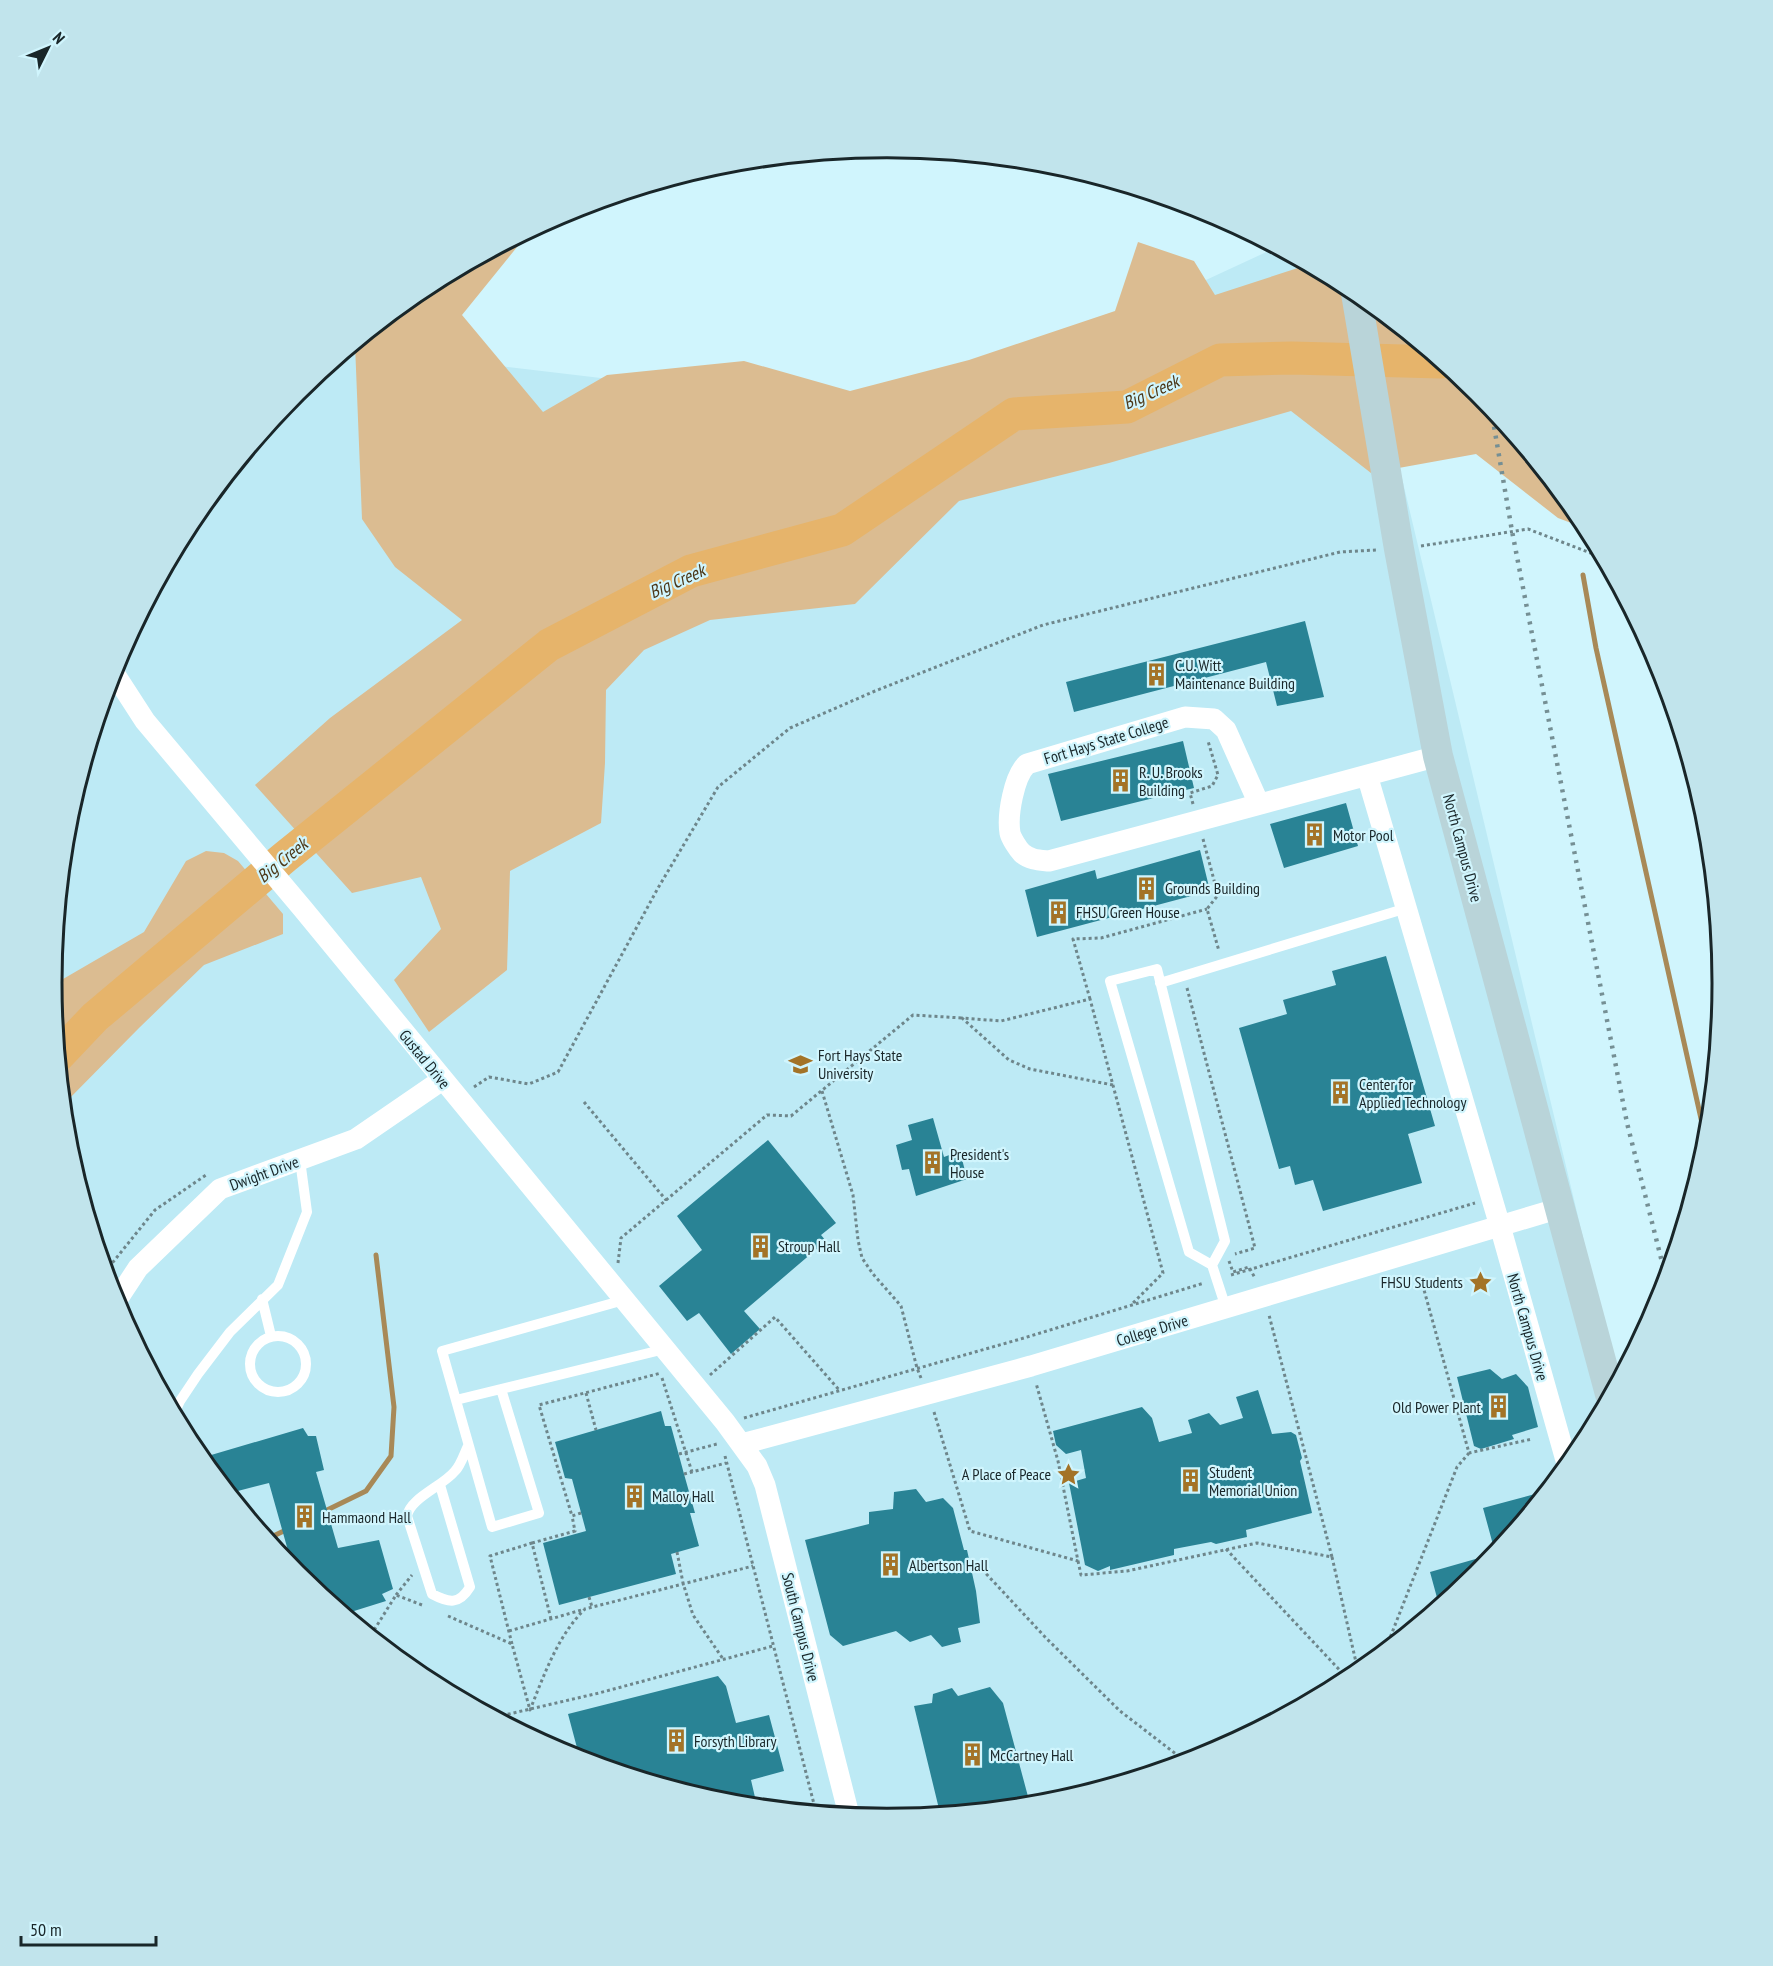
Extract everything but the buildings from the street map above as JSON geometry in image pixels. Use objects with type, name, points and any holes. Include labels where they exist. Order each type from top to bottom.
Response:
[{"type":"main road","name":"North Campus Drive","points":[[1358,306],[1399,549],[1438,756],[1607,1384]]},
{"type":"street","name":"Gustad Drive","points":[[119,681],[145,721],[303,909],[725,1422],[733,1448]]},
{"type":"street","name":"Fort Hays State College","points":[[1259,804],[1226,730],[1214,719],[1185,717],[1027,764],[1021,769],[1014,787],[1010,834],[1021,852],[1032,859],[1049,861],[1438,756]]},
{"type":"street","name":"North Campus Drive","points":[[1367,775],[1492,1198],[1564,1453]]},
{"type":"street","name":"Dwight Drive","points":[[122,1293],[138,1268],[220,1190],[356,1139],[442,1080]]},
{"type":"street","name":"College Drive","points":[[733,1448],[1031,1366],[1560,1208]]},
{"type":"street","name":"South Campus Drive","points":[[733,1448],[757,1466],[765,1485],[847,1807]]},
{"type":"lane","points":[[1160,982],[1407,908]]},
{"type":"lane","points":[[1212,1265],[1225,1241],[1157,969],[1110,981],[1189,1252],[1212,1265],[1226,1308]]},
{"type":"lane","points":[[178,1405],[230,1332],[278,1285],[307,1212],[300,1160]]},
{"type":"lane","points":[[262,1299],[271,1336]]},
{"type":"lane","points":[[501,1389],[539,1513],[492,1527],[442,1351],[624,1300]]},
{"type":"lane","points":[[271,1336],[289,1338],[297,1343],[306,1360],[302,1378],[288,1390],[270,1390],[261,1387],[251,1372],[251,1354],[262,1340],[271,1336]]},
{"type":"lane","points":[[456,1400],[665,1349]]},
{"type":"lane","points":[[440,1485],[470,1587],[465,1595],[455,1601],[444,1600],[432,1594],[407,1516],[408,1509],[414,1503],[440,1485],[456,1470],[468,1446]]},
{"type":"path","points":[[458,1099],[489,1077],[530,1084],[558,1072],[658,888],[718,787],[790,728],[875,691],[1042,625],[1340,552],[1399,549],[1528,529],[1589,553]]},
{"type":"path","points":[[1131,1305],[1163,1273],[1073,939],[1101,938],[1207,909]]},
{"type":"path","points":[[1187,988],[1255,1248],[1227,1256],[1233,1272],[1249,1267],[1264,1297],[1332,1557],[1356,1661]]},
{"type":"path","points":[[618,1266],[621,1238],[767,1115],[791,1116],[913,1015],[1001,1022],[1090,999]]},
{"type":"path","points":[[962,1018],[1009,1060],[1030,1069],[1113,1085]]},
{"type":"path","points":[[585,1102],[666,1200]]},
{"type":"path","points":[[111,1264],[155,1210],[202,1177],[213,1173]]},
{"type":"path","points":[[679,1454],[721,1443],[714,1426],[725,1422],[840,1391],[1492,1198]]},
{"type":"path","points":[[1420,1279],[1469,1453]]},
{"type":"path","points":[[710,1375],[775,1317],[840,1391]]},
{"type":"path","points":[[530,1710],[490,1556],[575,1531],[539,1405],[669,1371]]},
{"type":"path","points":[[661,1374],[693,1472]]},
{"type":"path","points":[[585,1393],[596,1430]]},
{"type":"path","points":[[1390,1637],[1458,1467],[1469,1453],[1532,1439]]},
{"type":"path","points":[[733,1448],[727,1463],[814,1804]]},
{"type":"path","points":[[684,1474],[727,1463]]},
{"type":"path","points":[[572,1516],[581,1513]]},
{"type":"path","points":[[532,1542],[551,1619]]},
{"type":"path","points":[[1078,1561],[1081,1575],[1127,1571],[1257,1542],[1332,1557]]},
{"type":"path","points":[[1226,1549],[1341,1671]]},
{"type":"path","points":[[677,1552],[683,1583],[693,1615],[723,1659]]},
{"type":"path","points":[[978,1565],[1046,1638],[1120,1711],[1177,1755]]},
{"type":"path","points":[[509,1631],[592,1607],[753,1566]]},
{"type":"path","points":[[374,1630],[396,1594],[411,1575],[424,1570]]},
{"type":"path","points":[[396,1594],[429,1608]]},
{"type":"path","points":[[590,1597],[592,1607]]},
{"type":"path","points":[[530,1710],[547,1667],[576,1617],[585,1609]]},
{"type":"path","points":[[440,1612],[512,1644]]},
{"type":"path","points":[[507,1715],[773,1646]]},
{"type":"shaded area","points":[[1138,242],[1194,261],[1215,295],[1297,268],[1345,297],[1389,328],[1470,400],[1507,439],[1570,523],[1558,518],[1476,454],[1371,473],[1291,411],[1109,463],[959,501],[855,604],[710,620],[644,650],[606,690],[601,823],[510,871],[507,970],[429,1032],[394,980],[441,929],[421,877],[352,893],[255,785],[330,718],[462,620],[395,567],[362,519],[355,352],[384,328],[428,297],[519,245],[462,315],[543,412],[607,375],[744,361],[850,391],[969,360],[1115,311]]},
{"type":"shaded area","name":"Fort Hays State University","points":[[1267,252],[1361,309],[1615,1370],[1572,1441],[1507,1527],[1470,1566],[1389,1638],[1345,1669],[1251,1723],[1152,1764],[1100,1780],[994,1801],[886,1808],[779,1801],[726,1792],[673,1780],[571,1745],[522,1723],[428,1669],[384,1638],[303,1566],[266,1527],[201,1441],[172,1396],[124,1299],[105,1248],[77,1144],[63,1037],[62,983],[63,929],[77,822],[105,718],[124,667],[172,570],[232,481],[266,439],[303,400],[395,320],[458,361],[719,392],[861,426],[1152,305]]},
{"type":"shaded area","points":[[206,851],[224,853],[238,861],[283,914],[283,934],[204,965],[70,1098],[63,1037],[62,980],[144,932],[186,861]]},
{"type":"waterway","name":"Big Creek","points":[[64,1049],[95,1017],[285,857],[549,645],[691,571],[842,530],[1014,414],[1127,407],[1220,360],[1292,358],[1428,362]]},
{"type":"waterway","points":[[1583,575],[1596,648],[1700,1115]]},
{"type":"waterway","points":[[323,1512],[366,1491],[391,1456],[394,1407],[376,1255]]},
{"type":"waterway","points":[[274,1536],[288,1529]]},
{"type":"railway","points":[[1494,425],[1512,531],[1627,1123],[1662,1263]]},
{"type":"place","name":"C.U. Witt Maintenance Building","points":[[1157,674]]},
{"type":"place","name":"R. U. Brooks Building","points":[[1121,781]]},
{"type":"place","name":"Motor Pool","points":[[1315,835]]},
{"type":"place","name":"Grounds Building","points":[[1147,888]]},
{"type":"place","name":"FHSU Green House","points":[[1058,912]]},
{"type":"place","name":"Fort Hays State University","points":[[800,1064]]},
{"type":"place","name":"Center for Applied Technology","points":[[1341,1093]]},
{"type":"place","name":"President's House","points":[[932,1163]]},
{"type":"place","name":"Stroup Hall","points":[[760,1246]]},
{"type":"place","name":"FHSU Students","points":[[1481,1282]]},
{"type":"place","name":"Old Power Plant","points":[[1499,1407]]},
{"type":"place","name":"A Place of Peace","points":[[1069,1474]]},
{"type":"place","name":"Student Memorial Union","points":[[1191,1481]]},
{"type":"place","name":"Malloy Hall","points":[[634,1496]]},
{"type":"place","name":"Hammaond Hall","points":[[304,1517]]},
{"type":"place","name":"Albertson Hall","points":[[891,1565]]},
{"type":"place","name":"Forsyth Library","points":[[676,1741]]},
{"type":"place","name":"McCartney Hall","points":[[972,1755]]}]
